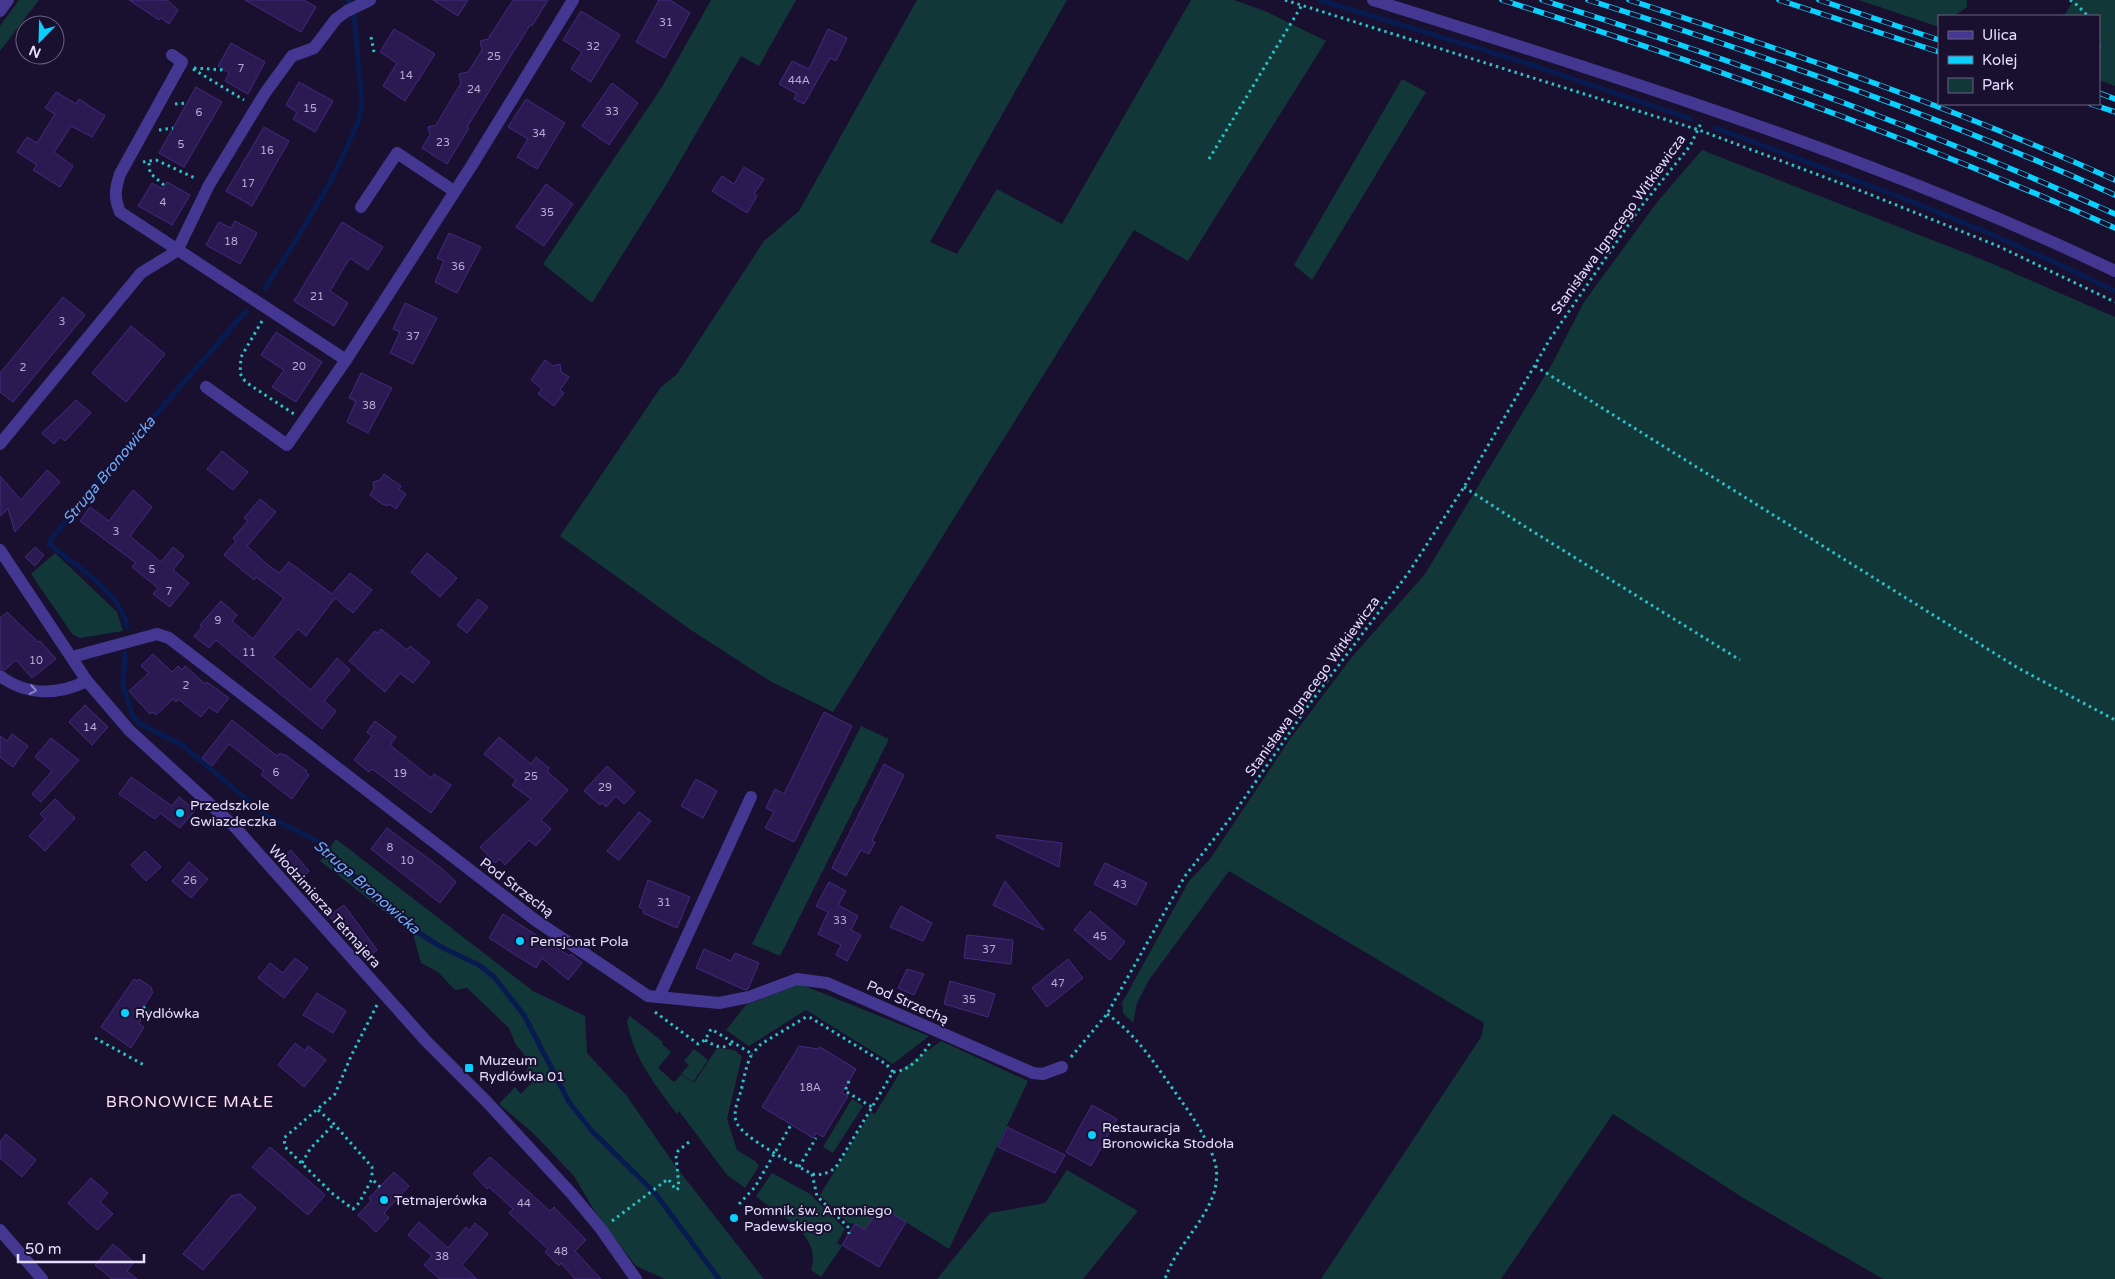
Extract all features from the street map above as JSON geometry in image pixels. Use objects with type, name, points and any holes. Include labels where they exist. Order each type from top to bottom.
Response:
[{"type":"street","points":[[0,12],[8,0]]},
{"type":"street","points":[[0,444],[141,273],[177,251],[207,189],[265,93],[292,56],[314,48],[336,19],[352,8],[370,0]]},
{"type":"street","points":[[206,387],[287,444],[346,360],[454,192],[573,0]]},
{"type":"street","points":[[1373,0],[1708,107],[1868,164],[2073,251],[2115,271]]},
{"type":"street","points":[[172,55],[182,62],[127,161],[116,186],[115,199],[120,212],[346,360]]},
{"type":"street","points":[[362,208],[397,153],[454,192]]},
{"type":"street","name":"Włodzimierza Tetmajera","points":[[0,550],[87,680],[129,730],[234,826],[426,1041],[539,1158],[601,1229],[636,1279]]},
{"type":"street","name":"Pod Strzechą","points":[[72,657],[157,634],[170,638],[535,920],[648,996],[719,1003],[750,997],[797,979],[827,983],[1033,1073],[1043,1074],[1062,1067]]},
{"type":"street","points":[[0,676],[13,685],[39,691],[70,689],[87,680]]},
{"type":"street","points":[[659,997],[751,797]]},
{"type":"street","points":[[0,1230],[42,1279]]},
{"type":"path","points":[[1285,0],[1699,130],[1864,192],[1998,246],[2115,302]]},
{"type":"path","points":[[2070,0],[2077,4],[2087,15]]},
{"type":"path","points":[[1209,160],[1302,5]]},
{"type":"path","points":[[372,37],[374,52]]},
{"type":"path","points":[[224,70],[190,68],[244,100]]},
{"type":"path","name":"Stanisława Ignacego Witkiewicza","points":[[1107,1014],[1185,876],[1232,816],[1308,706],[1410,572],[1464,487],[1550,339],[1640,208],[1690,146],[1708,107]]},
{"type":"path","points":[[127,161],[149,163],[156,160],[201,181]]},
{"type":"path","points":[[149,163],[150,173],[165,186]]},
{"type":"path","points":[[269,309],[241,357],[240,373],[243,379],[250,385],[304,421]]},
{"type":"path","points":[[1535,366],[2009,663],[2115,720]]},
{"type":"path","points":[[1464,487],[1740,660]]},
{"type":"path","points":[[318,1110],[334,1124],[372,1167],[372,1179],[359,1203],[353,1209],[333,1194],[285,1147],[284,1138],[335,1094],[352,1054],[380,1001]]},
{"type":"path","points":[[648,1007],[698,1044],[705,1040],[711,1029],[752,1054]]},
{"type":"path","points":[[143,1008],[153,1014]]},
{"type":"path","points":[[1062,1067],[1107,1014],[1135,1036],[1188,1109],[1202,1132],[1216,1169],[1217,1180],[1214,1194],[1200,1221],[1169,1268],[1165,1279]]},
{"type":"path","points":[[893,1072],[886,1064],[806,1017],[761,1044],[752,1054],[748,1061],[735,1113],[736,1124],[746,1135],[812,1174],[831,1172],[836,1167],[893,1072],[902,1070],[921,1058],[937,1032]]},
{"type":"path","points":[[95,1038],[144,1065]]},
{"type":"path","points":[[705,1040],[725,1048],[733,1042]]},
{"type":"path","points":[[849,1081],[844,1091],[872,1107]]},
{"type":"path","points":[[739,1204],[755,1187],[792,1123]]},
{"type":"path","points":[[302,1163],[310,1149],[334,1124]]},
{"type":"path","points":[[799,1167],[816,1138]]},
{"type":"path","points":[[614,1219],[668,1180],[676,1190],[679,1188],[676,1155],[689,1142]]},
{"type":"path","points":[[812,1174],[817,1196],[848,1227],[849,1234]]},
{"type":"path","points":[[372,1179],[380,1187]]},
{"type":"green space","points":[[19,0],[39,0],[28,15],[15,15],[15,31],[0,51],[0,26]]},
{"type":"green space","points":[[711,0],[796,0],[759,66],[741,56],[665,187],[592,303],[543,264],[662,87]]},
{"type":"green space","points":[[917,0],[1067,0],[930,242],[957,254],[997,189],[1062,224],[1191,0],[1234,0],[1265,11],[1326,41],[1188,261],[1134,230],[833,712],[770,681],[691,630],[560,536],[661,387],[677,374],[764,241],[799,211]]},
{"type":"green space","points":[[1859,0],[1967,0],[1967,7],[1955,15],[1938,15],[1938,27]]},
{"type":"green space","points":[[2074,0],[2115,0],[2115,86],[2100,80],[2100,15],[2062,15],[2065,14]]},
{"type":"green space","points":[[1402,79],[1426,92],[1312,280],[1294,265]]},
{"type":"green space","points":[[1702,150],[1986,261],[2115,317],[2115,1279],[1883,1279],[1745,1199],[1613,1114],[1501,1279],[1321,1279],[1481,1037],[1484,1023],[1229,871],[1149,980],[1137,1003],[1133,1023],[1123,1013],[1122,1003],[1189,881],[1210,859],[1290,739],[1352,657],[1425,574],[1552,364],[1584,302],[1658,201]]},
{"type":"green space","points":[[55,553],[117,612],[123,631],[80,638],[73,635],[31,574]]},
{"type":"green space","points":[[861,726],[889,739],[780,956],[752,944]]},
{"type":"green space","points":[[336,839],[533,991],[585,1016],[587,1053],[626,1095],[677,1168],[764,1279],[665,1279],[636,1266],[597,1215],[574,1176],[533,1133],[499,1104],[515,1087],[521,1094],[534,1080],[525,1072],[528,1068],[524,1054],[516,1045],[509,1028],[467,988],[455,990],[438,972],[421,963],[413,934],[320,861]]},
{"type":"green space","points":[[800,984],[929,1036],[893,1064],[806,1010],[749,1046],[726,1030],[746,1005]]},
{"type":"green space","points":[[630,1016],[663,1042],[662,1044],[671,1052],[658,1068],[674,1082],[681,1075],[694,1083],[717,1048],[734,1050],[742,1056],[727,1119],[737,1150],[755,1161],[759,1166],[745,1188],[727,1175],[679,1111],[677,1114],[653,1081],[634,1047],[627,1021]]},
{"type":"green space","points":[[941,1041],[1028,1081],[949,1249],[880,1206],[865,1230],[855,1224],[848,1223],[820,1195],[871,1112],[875,1114],[902,1069]]},
{"type":"green space","points":[[694,1049],[708,1060],[693,1082],[681,1074],[689,1065],[684,1061]]},
{"type":"green space","points":[[852,1099],[863,1106],[833,1153],[823,1147]]},
{"type":"green space","points":[[1067,1170],[1138,1211],[1083,1279],[937,1279],[990,1213],[1045,1203]]},
{"type":"green space","points":[[772,1173],[810,1194],[845,1229],[837,1243],[842,1246],[821,1277],[811,1270],[813,1257],[804,1235],[796,1226],[756,1196]]},
{"type":"building","points":[[129,0],[167,0],[178,10],[169,24],[161,18],[159,20]]},
{"type":"building","points":[[245,0],[304,0],[316,7],[301,32]]},
{"type":"building","points":[[433,0],[468,0],[458,16]]},
{"type":"building","points":[[513,0],[548,0],[532,26],[530,25],[467,127],[469,128],[447,164],[422,148],[430,135],[428,127],[436,125],[461,83],[459,74],[468,72],[482,50],[480,41],[488,39]]},
{"type":"building","points":[[659,0],[670,0],[690,13],[665,58],[636,42]]},
{"type":"building","points":[[581,11],[620,35],[591,82],[571,69],[582,52],[563,40]]},
{"type":"building","points":[[394,29],[435,54],[405,101],[383,86],[397,63],[380,52]]},
{"type":"building","points":[[828,29],[847,38],[836,61],[830,58],[804,104],[794,99],[797,94],[779,84],[792,61],[809,69]]},
{"type":"building","points":[[231,43],[265,62],[248,94],[225,81],[229,73],[218,66]]},
{"type":"building","points":[[299,82],[333,101],[315,132],[293,119],[297,112],[286,105]]},
{"type":"building","points":[[612,83],[638,103],[609,145],[582,126]]},
{"type":"building","points":[[196,87],[222,102],[184,167],[159,153]]},
{"type":"building","points":[[56,92],[76,104],[79,99],[105,116],[92,137],[71,126],[54,152],[73,166],[60,187],[33,170],[37,165],[17,152],[27,137],[37,143],[55,114],[45,108]]},
{"type":"building","points":[[526,99],[565,123],[537,169],[517,157],[528,139],[508,127]]},
{"type":"building","points":[[264,127],[289,141],[252,206],[226,191]]},
{"type":"building","points":[[744,167],[764,179],[754,194],[757,196],[747,213],[712,191],[722,176],[734,184]]},
{"type":"building","points":[[167,182],[190,195],[172,225],[138,206],[152,183],[163,189]]},
{"type":"building","points":[[546,184],[573,204],[544,246],[516,227]]},
{"type":"building","points":[[235,221],[257,233],[240,264],[206,245],[219,222],[231,228]]},
{"type":"building","points":[[342,222],[383,247],[368,270],[350,258],[345,266],[330,291],[348,303],[334,326],[294,301]]},
{"type":"building","points":[[449,233],[481,247],[457,293],[435,282],[444,261],[437,258]]},
{"type":"building","points":[[63,297],[85,315],[13,402],[0,392],[0,373]]},
{"type":"building","points":[[405,303],[437,318],[413,364],[390,353],[400,332],[393,329]]},
{"type":"building","points":[[131,326],[165,354],[126,402],[92,373]]},
{"type":"building","points":[[276,332],[322,362],[296,402],[272,387],[284,370],[261,355]]},
{"type":"building","points":[[545,360],[553,366],[560,364],[561,372],[569,377],[560,390],[564,393],[554,406],[538,394],[542,389],[531,380]]},
{"type":"building","points":[[361,373],[392,388],[368,433],[347,422],[356,401],[349,398]]},
{"type":"building","points":[[76,400],[91,413],[65,441],[60,437],[54,444],[42,433]]},
{"type":"building","points":[[222,451],[248,472],[233,490],[207,469]]},
{"type":"building","points":[[47,470],[60,482],[15,532],[8,509],[0,516],[0,476],[21,500]]},
{"type":"building","points":[[384,474],[401,486],[399,489],[406,494],[396,509],[389,504],[387,506],[382,504],[370,495],[374,488],[373,482],[380,480]]},
{"type":"building","points":[[133,490],[152,507],[130,536],[161,562],[173,547],[184,556],[173,570],[189,583],[170,607],[153,594],[158,588],[132,567],[136,563],[80,521],[90,507],[109,521]]},
{"type":"building","points":[[260,499],[276,512],[247,546],[268,565],[279,573],[289,562],[332,594],[350,573],[372,590],[353,613],[335,598],[306,636],[298,629],[273,657],[311,690],[337,658],[350,670],[324,701],[336,711],[322,729],[216,640],[209,648],[194,636],[202,627],[200,625],[221,601],[237,615],[232,621],[253,639],[284,598],[256,577],[254,580],[224,555],[236,541],[233,538],[248,521],[244,518]]},
{"type":"building","points":[[35,547],[44,555],[35,566],[25,557]]},
{"type":"building","points":[[427,553],[457,578],[440,597],[411,572]]},
{"type":"building","points":[[478,599],[488,607],[467,633],[457,625]]},
{"type":"building","points":[[7,612],[38,642],[40,641],[56,659],[32,678],[16,660],[5,670],[0,668],[0,618]]},
{"type":"building","points":[[381,629],[407,650],[410,646],[430,662],[413,683],[400,673],[385,692],[349,661],[375,631],[378,633]]},
{"type":"building","points":[[153,654],[172,672],[178,666],[182,670],[185,666],[205,684],[207,682],[229,698],[217,713],[209,707],[201,717],[178,699],[176,702],[173,699],[156,715],[153,712],[150,714],[129,691],[149,673],[141,666]]},
{"type":"building","points":[[85,705],[108,727],[92,745],[69,722]]},
{"type":"building","points":[[824,712],[852,726],[794,842],[765,828],[774,812],[766,808],[775,789],[784,794]]},
{"type":"building","points":[[232,720],[277,756],[280,753],[284,754],[307,771],[309,775],[292,799],[261,775],[264,771],[229,744],[212,766],[202,758]]},
{"type":"building","points":[[375,721],[396,737],[390,745],[431,778],[434,774],[451,785],[431,813],[372,769],[369,772],[354,760],[372,736],[367,732]]},
{"type":"building","points":[[12,734],[28,746],[13,767],[0,757],[0,736],[7,741]]},
{"type":"building","points":[[499,737],[531,764],[536,757],[549,768],[547,771],[568,790],[541,820],[551,829],[536,846],[529,840],[505,865],[500,859],[495,863],[480,847],[531,799],[512,785],[516,780],[484,754]]},
{"type":"building","points":[[51,738],[79,760],[41,802],[32,794],[52,771],[35,757]]},
{"type":"building","points":[[884,764],[904,775],[872,841],[875,842],[869,854],[861,850],[846,876],[832,868]]},
{"type":"building","points":[[607,766],[635,792],[624,804],[616,796],[606,807],[602,803],[600,805],[584,791]]},
{"type":"building","points":[[131,777],[172,806],[179,797],[195,810],[180,828],[160,813],[155,819],[119,794]]},
{"type":"building","points":[[696,779],[717,791],[703,818],[681,806]]},
{"type":"building","points":[[55,799],[75,818],[45,851],[29,836],[45,819],[40,814]]},
{"type":"building","points":[[639,812],[651,821],[619,860],[607,851]]},
{"type":"building","points":[[387,828],[441,868],[456,882],[440,903],[371,849]]},
{"type":"building","points":[[997,835],[1062,843],[1059,867],[996,837]]},
{"type":"building","points":[[291,850],[309,871],[296,883],[278,861]]},
{"type":"building","points":[[145,851],[161,867],[146,881],[131,865]]},
{"type":"building","points":[[189,862],[208,879],[191,898],[172,881]]},
{"type":"building","points":[[1105,863],[1147,883],[1136,905],[1094,884]]},
{"type":"building","points":[[648,880],[690,897],[677,928],[643,913],[644,910],[639,907]]},
{"type":"building","points":[[1005,881],[1044,930],[993,905]]},
{"type":"building","points":[[829,882],[846,891],[838,905],[858,916],[851,930],[861,935],[847,961],[836,955],[841,945],[818,934],[828,912],[816,906]]},
{"type":"building","points":[[344,905],[377,950],[365,960],[349,941],[351,939],[343,933],[329,916]]},
{"type":"building","points":[[901,906],[932,923],[923,941],[890,927]]},
{"type":"building","points":[[1090,911],[1125,942],[1110,960],[1074,930]]},
{"type":"building","name":"Pensjonat Pola","points":[[503,914],[570,956],[571,954],[582,963],[568,980],[542,958],[536,968],[489,938]]},
{"type":"building","points":[[967,935],[1013,940],[1011,964],[964,958]]},
{"type":"building","points":[[704,949],[731,961],[735,953],[759,963],[748,989],[745,990],[696,968]]},
{"type":"building","points":[[295,958],[308,968],[284,998],[258,978],[270,963],[283,973]]},
{"type":"building","points":[[1068,959],[1083,978],[1047,1007],[1032,988]]},
{"type":"building","points":[[907,969],[924,974],[914,995],[898,988]]},
{"type":"building","name":"Rydlówka","points":[[134,979],[137,981],[139,979],[152,988],[153,992],[137,1017],[141,1020],[139,1024],[144,1027],[131,1048],[101,1027]]},
{"type":"building","points":[[950,981],[995,994],[988,1017],[944,1004]]},
{"type":"building","points":[[317,993],[346,1011],[333,1033],[303,1015]]},
{"type":"building","points":[[295,1043],[305,1051],[308,1046],[326,1060],[304,1087],[278,1065]]},
{"type":"building","points":[[799,1046],[818,1049],[820,1047],[856,1069],[842,1093],[848,1096],[823,1137],[816,1133],[813,1138],[762,1107]]},
{"type":"building","name":"Restauracja Bronowicka Stodoła","points":[[1092,1105],[1117,1119],[1091,1166],[1066,1152]]},
{"type":"building","points":[[1007,1127],[1065,1155],[1055,1173],[998,1147]]},
{"type":"building","points":[[6,1134],[36,1160],[22,1177],[0,1158],[0,1142]]},
{"type":"building","points":[[270,1147],[325,1195],[308,1215],[252,1167]]},
{"type":"building","points":[[490,1157],[550,1211],[554,1207],[586,1240],[575,1251],[601,1279],[575,1279],[561,1263],[559,1266],[545,1252],[548,1249],[509,1213],[513,1209],[489,1187],[487,1189],[473,1174]]},
{"type":"building","name":"Tetmajerówka","points":[[394,1172],[409,1186],[384,1213],[389,1218],[376,1232],[358,1215],[371,1201],[369,1198]]},
{"type":"building","points":[[91,1178],[108,1193],[100,1202],[113,1214],[97,1230],[68,1203]]},
{"type":"building","points":[[240,1194],[256,1208],[203,1270],[183,1254],[231,1196]]},
{"type":"building","points":[[880,1206],[906,1222],[879,1267],[842,1245],[855,1224],[865,1230]]},
{"type":"building","points":[[419,1222],[448,1248],[466,1227],[469,1231],[475,1223],[488,1234],[462,1265],[477,1279],[440,1279],[424,1265],[432,1256],[408,1235]]},
{"type":"building","points":[[113,1244],[134,1262],[127,1271],[137,1279],[112,1279],[95,1265]]},
{"type":"waterway","name":"Struga Bronowicka","points":[[265,288],[333,177],[358,123],[362,104],[354,14],[348,0]]},
{"type":"waterway","points":[[1320,0],[1535,66],[1691,119]]},
{"type":"waterway","points":[[1715,128],[1867,184],[1967,224],[2115,291]]},
{"type":"waterway","name":"Struga Bronowicka","points":[[127,627],[124,615],[117,603],[107,592],[84,571],[50,545],[49,542],[90,490],[246,311]]},
{"type":"waterway","name":"Struga Bronowicka","points":[[125,653],[123,686],[133,716],[140,724],[182,745],[264,814],[321,843],[347,870],[417,932],[443,948],[479,965],[494,977],[524,1015],[569,1102],[592,1131],[655,1193],[719,1279]]},
{"type":"railway","points":[[1502,0],[1735,77],[1812,105],[1964,164],[2115,228]]},
{"type":"railway","points":[[1542,0],[1688,47],[1832,98],[2045,183],[2115,214]]},
{"type":"railway","points":[[1588,0],[1722,43],[1920,114],[2115,195]]},
{"type":"railway","points":[[1629,0],[1875,83],[1996,129],[2115,180]]},
{"type":"railway","points":[[1779,0],[1938,52]]},
{"type":"railway","points":[[1819,0],[1938,40]]},
{"type":"railway","points":[[2100,93],[2115,99]]},
{"type":"railway","points":[[2094,105],[2115,112]]},
{"type":"place","name":"Przedszkole Gwiazdeczka","points":[[180,813]]},
{"type":"place","name":"Pensjonat Pola","points":[[520,941]]},
{"type":"place","name":"Rydlówka","points":[[125,1013]]},
{"type":"place","name":"Muzeum Rydlówka 01","points":[[469,1068]]},
{"type":"place","name":"Restauracja Bronowicka Stodoła","points":[[1092,1135]]},
{"type":"place","name":"Tetmajerówka","points":[[384,1200]]},
{"type":"place","name":"Pomnik św. Antoniego Padewskiego","points":[[734,1218]]},
{"type":"district","name":"BRONOWICE MAŁE","points":[[190,1101]]}]
